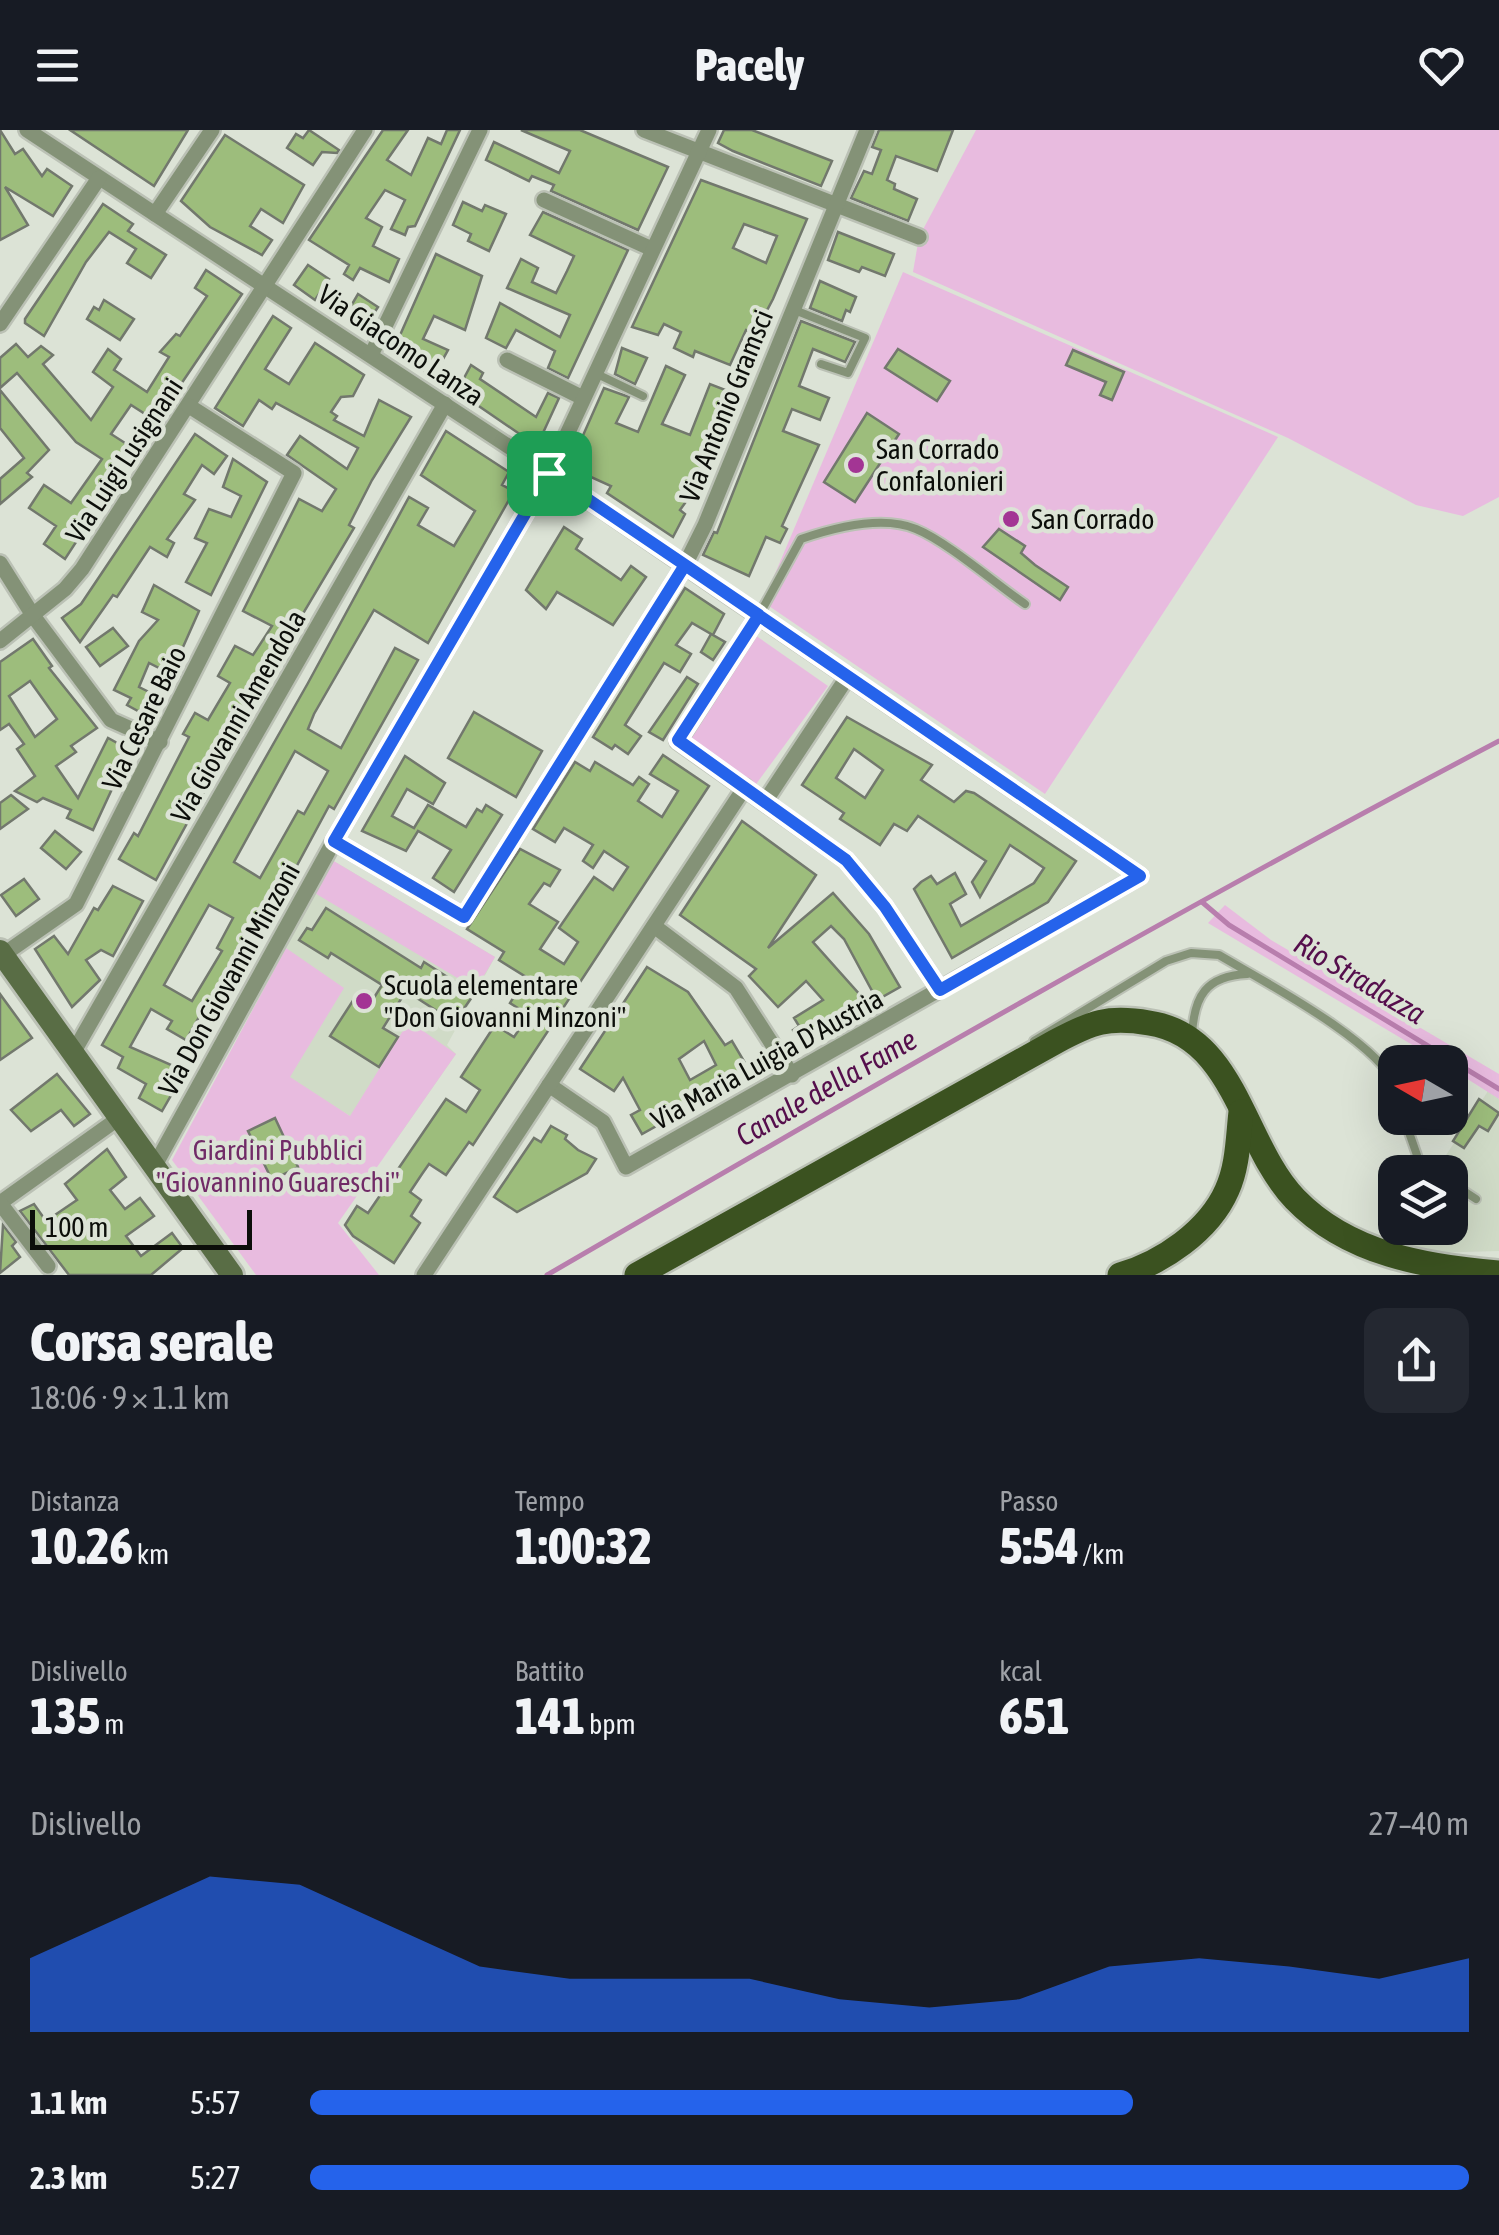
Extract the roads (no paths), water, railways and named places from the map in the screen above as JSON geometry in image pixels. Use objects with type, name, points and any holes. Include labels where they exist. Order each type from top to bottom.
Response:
[{"type":"main road","points":[[1,955],[232,1275]]},
{"type":"main road","points":[[638,1275],[1104,1019],[1165,1025],[1192,1039],[1229,1082],[1265,1159],[1295,1199],[1354,1241],[1431,1265],[1499,1272]]},
{"type":"main road","points":[[1120,1275],[1140,1269],[1178,1247],[1206,1221],[1227,1191],[1236,1159],[1241,1112]]},
{"type":"street","name":"Via Giacomo Lanza","points":[[27,130],[50,136],[99,178],[549,473],[1140,876]]},
{"type":"street","points":[[156,214],[212,130]]},
{"type":"street","name":"Via Luigi Lusignani","points":[[0,641],[34,616],[82,569],[365,130]]},
{"type":"street","points":[[371,355],[480,130]]},
{"type":"street","points":[[644,130],[920,238]]},
{"type":"street","name":"Via Don Giovanni Minzoni","points":[[154,1167],[334,841],[549,473],[709,130]]},
{"type":"street","name":"Via Antonio Gramsci","points":[[334,841],[464,917],[685,565],[705,525],[867,130]]},
{"type":"street","points":[[0,324],[99,178]]},
{"type":"street","points":[[544,200],[652,248]]},
{"type":"street","points":[[507,360],[583,398]]},
{"type":"street","name":"Via Giovanni Amendola","points":[[73,1053],[445,404]]},
{"type":"street","name":"Via Cesare Baio","points":[[1,955],[76,904],[294,473],[189,406]]},
{"type":"street","points":[[0,563],[34,616],[112,720],[160,742]]},
{"type":"street","points":[[759,615],[678,740],[846,860],[885,907],[940,990]]},
{"type":"street","points":[[766,800],[848,676]]},
{"type":"street","points":[[424,1275],[745,786]]},
{"type":"street","name":"Via Maria Luigia D'Austria","points":[[549,1085],[603,1122],[626,1167],[1140,876]]},
{"type":"street","points":[[654,926],[736,988],[792,1075]]},
{"type":"street","points":[[48,1266],[0,1203],[119,1118]]},
{"type":"lane","points":[[792,309],[865,338],[848,373],[821,364]]},
{"type":"lane","points":[[595,373],[643,396]]},
{"type":"lane","points":[[759,615],[801,539],[822,531],[888,522],[916,528],[1026,604]]},
{"type":"lane","points":[[998,1074],[1044,1032],[1166,962],[1191,953],[1219,954],[1368,1048],[1378,1059]]},
{"type":"lane","points":[[1192,1039],[1193,1010],[1204,987],[1225,975],[1250,974]]},
{"type":"lane","points":[[1468,1193],[1476,1198]]},
{"type":"waterway","name":"Canale della Fame","points":[[547,1275],[1139,936],[1499,741]]},
{"type":"waterway","name":"Rio Stradazza","points":[[1202,902],[1229,925],[1499,1089]]},
{"type":"place","name":"San Corrado Confalonieri","points":[[856,465]]},
{"type":"place","name":"San Corrado","points":[[1011,519]]},
{"type":"place","name":"Scuola elementare \"Don Giovanni Minzoni\"","points":[[364,1001]]},
{"type":"park label","name":"Giardini Pubblici \"Giovannino Guareschi\"","points":[[278,1166]]}]
